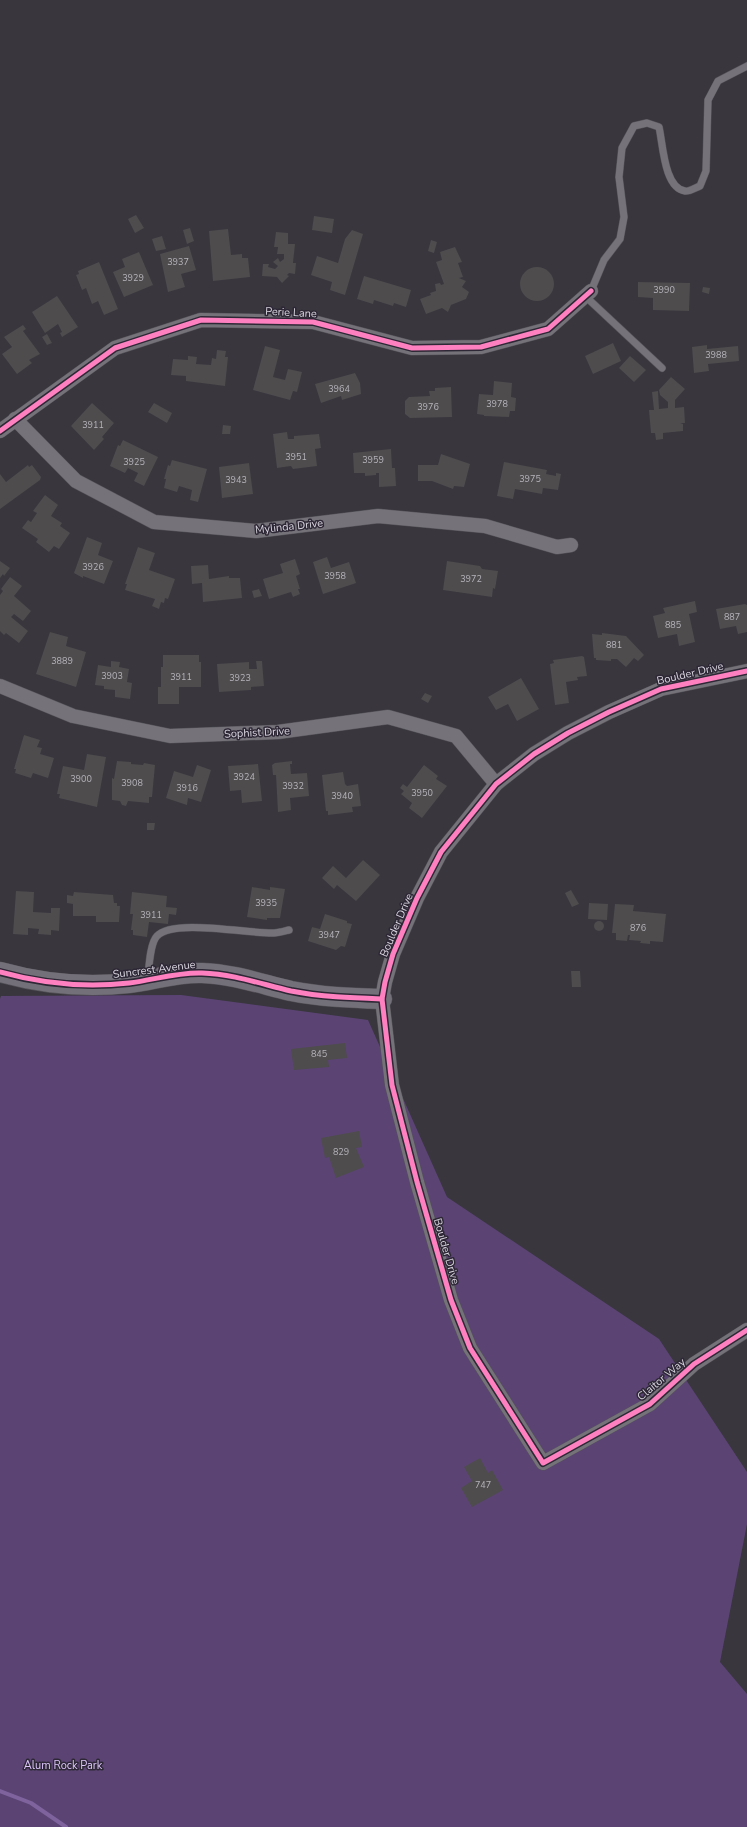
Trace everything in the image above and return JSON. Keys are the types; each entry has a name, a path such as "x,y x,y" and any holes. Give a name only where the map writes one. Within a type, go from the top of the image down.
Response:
{"street":[{"name":"Perie Lane","path":"0,431 115,348 201,320 312,322 412,348 481,346 548,330 588,293"},
{"name":"Mylinda Drive","path":"15,419 76,481 154,522 256,531 378,516 486,526 557,547 571,545"},
{"name":"Boulder Drive","path":"543,1463 470,1348 451,1300 417,1182 392,1085 382,999 393,954 417,898 441,852 496,784 534,754 568,732 609,712 661,689 747,671"},
{"name":"Sophist Drive","path":"0,686 73,716 170,736 278,732 388,717 456,736 496,784"},
{"name":"Suncrest Avenue","path":"0,972 24,979 57,984 97,986 148,980 165,976 202,973 243,978 292,991 333,997 382,999"},
{"name":"Claitor Way","path":"543,1463 650,1404 694,1364 747,1330"}],"lane":[{"path":"662,368 588,293 604,260 620,238 624,217 619,177 622,148 634,126 648,123 659,127 669,178 676,188 686,192 700,186 706,171 708,100 718,81 747,66"},
{"path":"148,980 153,941 162,931 173,928 227,929 274,933 290,930"}],"green space":[{"name":"Alum Rock Park","path":"181,995 368,1020 447,1197 659,1339 747,1472 747,1524 720,1662 747,1694 747,1827 0,1827 0,999 1,996"}],"building":[{"path":"136,215 144,228 135,233 128,219"},
{"path":"314,216 334,219 332,233 312,230"},
{"path":"190,228 194,241 187,244 183,230"},
{"path":"228,229 231,255 242,254 242,258 248,258 250,277 213,281 209,231"},
{"path":"352,230 363,234 345,295 330,290 332,282 311,275 317,256 338,263 345,239"},
{"path":"276,232 288,233 288,244 295,244 293,263 296,263 295,274 289,273 287,275 289,276 282,283 277,277 262,276 263,264 269,264 268,267 275,269 278,266 273,262 278,258 280,262 284,259 284,254 277,254 278,247 274,247"},
{"path":"162,236 166,249 156,251 152,239"},
{"path":"431,240 437,242 434,253 428,251"},
{"path":"189,246 196,270 181,274 185,287 168,292 160,254"},
{"path":"455,247 462,262 458,263 463,277 459,278 466,281 462,287 469,292 466,299 451,305 448,312 442,308 426,314 420,299 431,295 430,293 436,291 435,284 444,284 436,262 442,260 440,252"},
{"path":"139,252 153,285 124,297 113,272 125,267 122,259"},
{"path":"99,262 118,309 104,315 98,301 92,304 86,288 82,290 76,275 79,274 78,271"},
{"path":"537,267 543,268 549,272 553,278 553,290 549,296 543,300 537,301 531,300 525,296 521,290 520,284 521,278 525,272 531,268"},
{"path":"364,276 411,290 406,307 394,303 393,306 374,300 373,304 357,299"},
{"path":"638,282 690,283 689,311 653,310 653,298 638,297"},
{"path":"703,287 710,288 709,294 702,292"},
{"path":"57,296 78,327 62,337 60,333 62,332 58,324 45,333 32,312"},
{"path":"23,325 26,329 23,331 40,354 29,360 32,363 17,374 2,354 12,347 4,337"},
{"path":"47,334 52,343 47,345 42,337"},
{"path":"613,343 621,361 593,374 585,356"},
{"path":"707,345 707,349 738,346 739,361 708,364 709,371 694,373 692,347"},
{"path":"265,346 280,350 273,377 285,380 288,369 302,372 297,392 293,391 290,400 253,390"},
{"path":"217,350 226,351 225,357 228,357 225,386 186,381 186,376 171,375 173,359 188,360 188,356 197,357 196,364 211,365 212,358 216,359"},
{"path":"630,356 646,370 634,382 619,368"},
{"path":"355,373 360,383 361,394 342,400 341,396 321,403 315,384"},
{"path":"671,377 685,389 675,400 675,408 684,407 685,423 680,423 683,424 683,431 663,433 663,439 656,440 655,433 651,433 649,410 654,410 652,392 658,391 659,409 668,408 668,402 660,395 659,390"},
{"path":"494,381 512,383 511,397 516,398 515,411 510,411 509,417 484,416 477,414 479,394 493,395"},
{"path":"451,387 452,417 410,418 405,414 405,401 409,397 430,396 429,391 435,391 435,388"},
{"path":"92,403 114,423 102,437 104,439 94,450 71,426"},
{"path":"154,403 172,413 167,423 148,412"},
{"path":"223,425 231,426 230,434 222,434"},
{"path":"287,432 288,439 294,439 294,436 319,434 321,448 315,449 317,466 293,469 291,466 277,468 273,434"},
{"path":"123,440 158,457 144,486 134,481 138,473 128,468 125,473 110,466 118,445 120,446"},
{"path":"391,449 392,468 395,468 396,486 379,487 379,473 376,473 376,475 365,476 365,473 354,473 353,453"},
{"path":"441,454 470,464 464,487 454,486 453,489 432,481 418,481 418,465 438,465"},
{"path":"172,460 207,469 198,502 190,500 192,490 179,486 177,492 164,488 166,479 164,479 168,465 170,466"},
{"path":"504,462 547,470 546,474 556,476 556,473 561,474 558,490 543,488 542,494 515,489 513,499 497,496"},
{"path":"249,463 253,494 222,498 219,467"},
{"path":"28,465 29,467 32,465 41,477 40,480 0,509 0,474 6,482"},
{"path":"45,495 58,505 51,516 62,523 60,526 70,533 59,549 54,546 49,552 36,542 38,539 22,528 28,520 31,522 37,513 33,511"},
{"path":"87,537 102,543 98,555 113,561 104,584 83,576 83,578 74,573"},
{"path":"138,547 155,553 149,570 175,579 168,599 165,598 164,603 161,602 159,609 152,606 155,599 125,590 127,584 125,584"},
{"path":"327,557 331,568 349,562 356,583 323,594 313,562"},
{"path":"295,559 300,574 296,576 300,594 293,597 291,592 269,599 263,579 283,573 280,564"},
{"path":"0,561 10,568 4,576 3,574 0,578"},
{"path":"447,561 480,566 482,569 498,571 492,597 443,590"},
{"path":"208,565 209,579 229,576 229,578 240,578 242,598 203,602 202,583 192,584 191,566"},
{"path":"10,577 22,586 14,596 31,611 23,621 14,614 11,617 28,631 19,643 6,633 4,635 0,631 0,595 3,591 1,589"},
{"path":"259,589 262,596 254,598 252,591"},
{"path":"695,601 697,612 689,614 695,642 679,646 677,634 658,638 653,616 665,613 663,608"},
{"path":"745,604 747,605 747,632 738,634 736,626 720,629 716,609"},
{"path":"50,632 68,637 66,646 86,652 76,687 36,674"},
{"path":"602,633 626,636 644,655 638,661 634,658 626,667 617,659 611,659 611,661 596,660 596,658 594,658 592,634 602,635"},
{"path":"163,655 199,655 199,662 201,662 201,687 179,687 179,704 158,704 158,687 161,687 161,667 163,667"},
{"path":"584,657 587,676 577,677 578,680 566,682 569,703 555,705 550,664 554,663 553,660"},
{"path":"111,661 120,662 119,667 129,669 127,682 132,683 130,699 115,697 115,690 104,689 104,686 95,685 98,665 111,667"},
{"path":"256,661 262,661 264,686 251,687 251,690 219,692 217,664 249,662 249,669 257,669"},
{"path":"521,678 539,709 517,721 508,704 496,710 488,697"},
{"path":"425,693 432,696 428,703 421,699"},
{"path":"24,735 40,740 37,747 42,748 40,754 54,758 48,778 33,773 31,778 15,773 16,769 14,769"},
{"path":"87,754 106,757 97,807 59,798 60,794 57,794 63,766 84,770"},
{"path":"117,761 131,762 131,764 143,765 144,763 155,765 152,797 149,797 149,803 128,801 126,806 122,805 120,801 112,800 112,778 114,779"},
{"path":"292,761 292,764 290,764 291,774 307,773 309,796 290,798 291,810 278,812 276,775 273,775 272,765 275,763"},
{"path":"258,764 262,801 242,803 241,790 230,791 228,766"},
{"path":"197,765 211,770 201,802 188,798 187,805 166,798 174,771 193,777"},
{"path":"424,765 438,776 436,779 447,786 422,818 409,808 412,803 401,794 404,791 400,788 403,784 407,787"},
{"path":"343,772 345,784 347,786 358,784 361,806 352,807 353,812 328,815 328,811 326,811 322,775"},
{"path":"147,823 155,823 154,830 147,830"},
{"path":"363,860 380,875 356,901 337,885 334,889 322,878 333,866 346,878"},
{"path":"252,887 270,890 270,887 285,889 280,918 267,918 267,920 247,917"},
{"path":"571,890 579,904 572,907 565,893"},
{"path":"16,891 34,892 33,912 51,913 51,908 60,908 59,931 51,930 51,935 38,934 39,929 28,928 28,935 13,934"},
{"path":"74,892 113,895 114,903 117,903 117,906 120,906 119,922 96,922 96,916 73,916 73,904 67,903 67,895 73,896"},
{"path":"132,892 167,896 166,907 177,908 176,915 169,914 168,924 149,922 147,937 133,935 133,930 131,930 133,914 130,914"},
{"path":"589,903 608,904 607,920 588,919"},
{"path":"615,904 634,905 633,911 666,914 663,942 650,941 650,944 640,943 641,941 629,940 630,935 628,935 627,941 616,940 616,933 612,933"},
{"path":"325,914 352,924 345,947 341,946 336,950 308,941 312,927 320,929"},
{"path":"597,921 601,921 604,926 601,931 597,931 594,928 594,924"},
{"path":"571,971 580,971 581,987 572,987"},
{"path":"345,1043 347,1058 328,1060 329,1067 294,1070 291,1049"},
{"path":"359,1131 362,1147 356,1148 364,1167 336,1178 329,1157 325,1158 321,1138"},
{"path":"480,1458 488,1473 492,1470 503,1490 472,1507 461,1488 472,1481 464,1467"}],"waterway":[{"path":"0,1791 31,1803 66,1827"}],"cycle path":[{"path":"0,431 115,348 201,320 313,322 412,348 481,347 548,329 591,291"},
{"path":"747,671 661,689 609,712 568,733 534,754 496,784 441,852 417,898 393,954 382,999 392,1085 417,1182 451,1300 470,1348 543,1463 650,1404 694,1364 747,1330"},
{"path":"0,972 48,982 80,985 129,983 175,975 202,973 236,977 291,991 314,995 382,999"}]}
